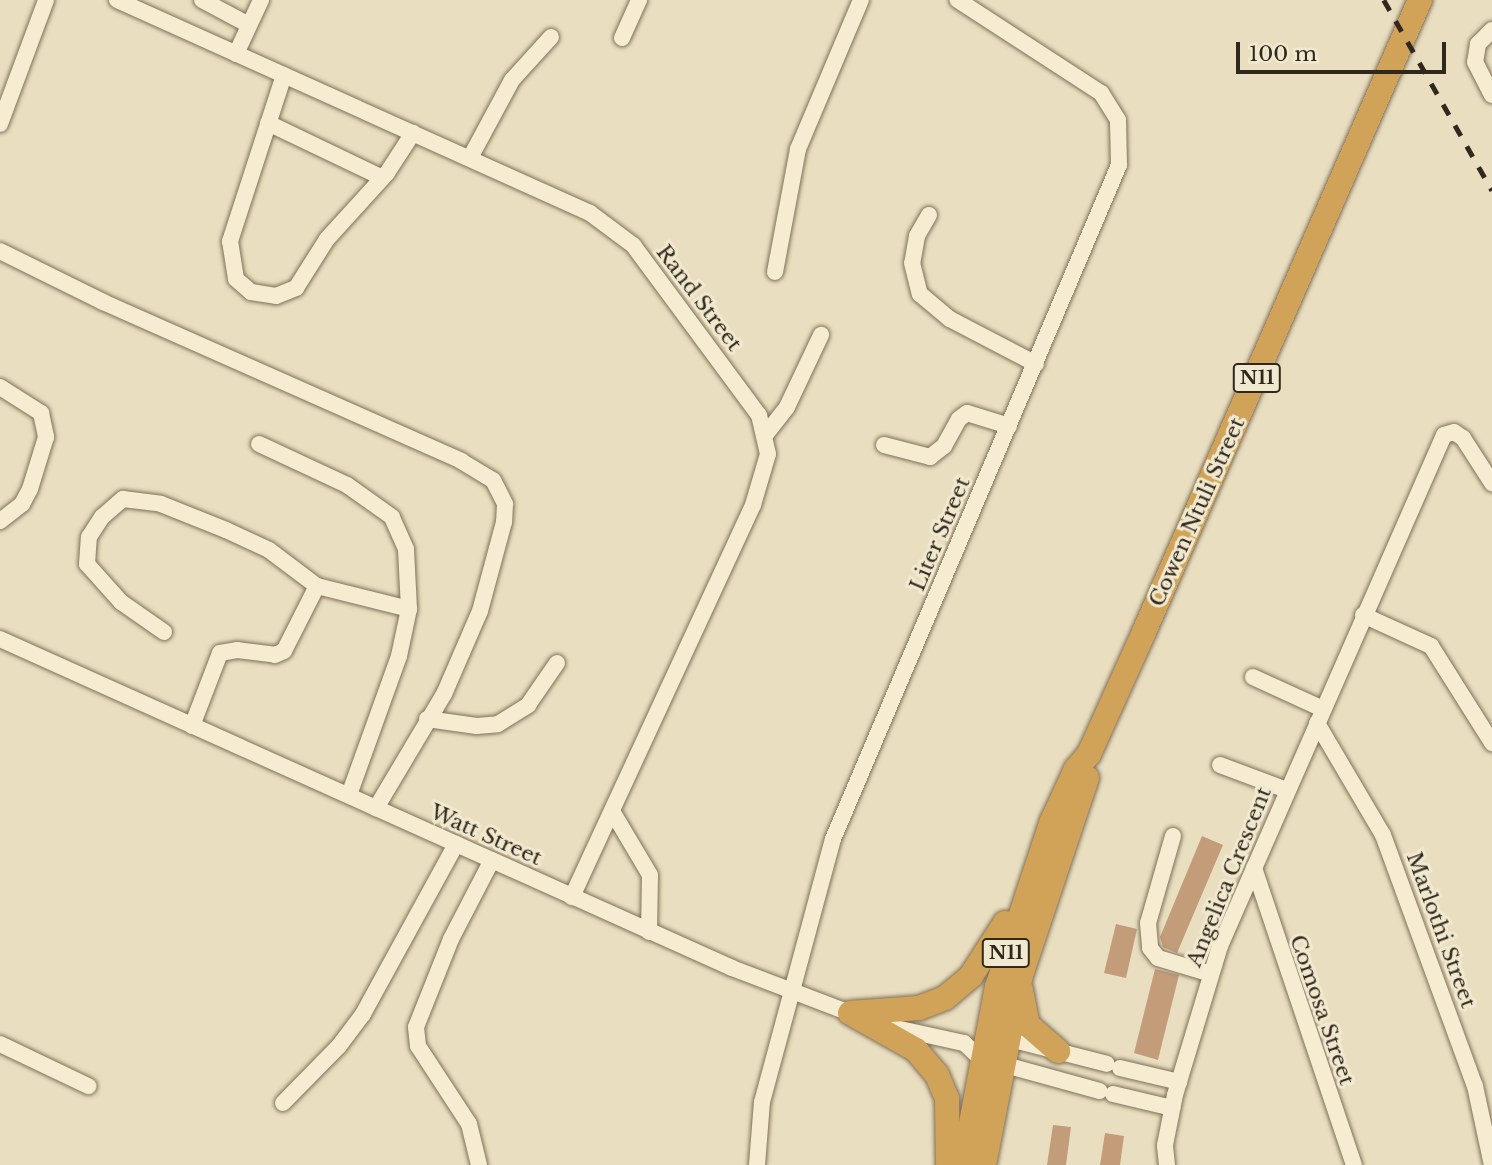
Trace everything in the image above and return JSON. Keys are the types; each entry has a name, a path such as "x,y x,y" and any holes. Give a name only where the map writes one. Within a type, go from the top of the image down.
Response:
{"highway":[{"name":"Cowen Ntuli Street","path":"963,1165 987,1047 1029,882 1065,793 1089,754 1420,0"},
{"name":"Cowen Ntuli Street","path":"984,1165 987,1047 1021,975 1082,793 1089,754"},
{"path":"852,1014 919,1008 946,998 982,962 1029,882"},
{"path":"1021,975 1028,1026 1058,1051"},
{"path":"852,1014 916,1050 937,1075 947,1098 948,1165"}],"street":[{"path":"0,124 46,0"},
{"name":"Rand Street","path":"117,0 590,213 633,245 745,394 766,434"},
{"path":"202,0 249,25"},
{"path":"236,54 261,0"},
{"path":"622,38 639,0"},
{"path":"775,272 798,149 861,0"},
{"name":"Liter Street","path":"757,1165 762,1102 817,886 838,826 1115,180 1121,132 1111,105 1088,81 958,0"},
{"path":"1492,30 1478,44 1475,62 1492,95"},
{"path":"470,158 512,80 551,37"},
{"path":"284,75 230,241 236,279 251,292 276,296 296,288 327,239 383,178 413,133"},
{"path":"268,123 383,178"},
{"path":"929,215 917,236 912,263 920,294 950,319 1036,364"},
{"path":"0,251 103,302 461,461 493,480 505,504 492,573 458,661 376,808"},
{"path":"572,897 753,505 768,454 766,434 786,407 821,335"},
{"path":"0,387 41,413 46,437 30,489 22,504 0,521"},
{"path":"884,445 930,457 944,446 959,419 967,413 1009,426"},
{"name":"Angelica Crescent","path":"1167,1165 1165,1145 1172,1108 1211,974 1287,790 1444,435 1454,432 1463,438 1492,483"},
{"path":"259,444 347,485 392,517 406,549 409,609 399,656 349,795"},
{"path":"164,632 121,602 87,565 89,537 102,517 123,499 161,504 226,530 269,550 317,586 409,609"},
{"path":"192,726 220,653 237,650 275,655 284,651 317,586"},
{"path":"1363,615 1431,646 1492,743"},
{"name":"Watt Street","path":"0,639 649,932 791,993 852,1014 987,1047 1107,1093 1172,1108"},
{"path":"428,719 477,726 498,724 528,705 557,663"},
{"path":"1253,677 1320,716"},
{"name":"Marlothi Street","path":"1320,716 1383,835 1475,1086 1492,1165"},
{"path":"1220,765 1287,790"},
{"path":"612,811 650,875 649,932"},
{"path":"1173,836 1147,923 1150,948 1158,958 1211,974"},
{"path":"283,1103 339,1046 363,1014 456,844"},
{"path":"479,1165 469,1124 418,1046 416,1027 451,939 492,860"},
{"name":"Comosa Street","path":"1254,868 1354,1165"},
{"path":"0,1044 88,1086"},
{"name":"Watt Street","path":"987,1047 1058,1051 1179,1082"}],"building":[{"path":"1202,836 1223,845 1177,953 1163,947 1160,937"},
{"path":"1116,924 1137,929 1126,978 1104,973"},
{"path":"1155,969 1179,975 1158,1060 1134,1053"},
{"path":"1053,1125 1071,1127 1066,1165 1047,1165"},
{"path":"1105,1133 1124,1136 1120,1165 1100,1165"}],"railway":[{"path":"1384,0 1492,190"}]}
